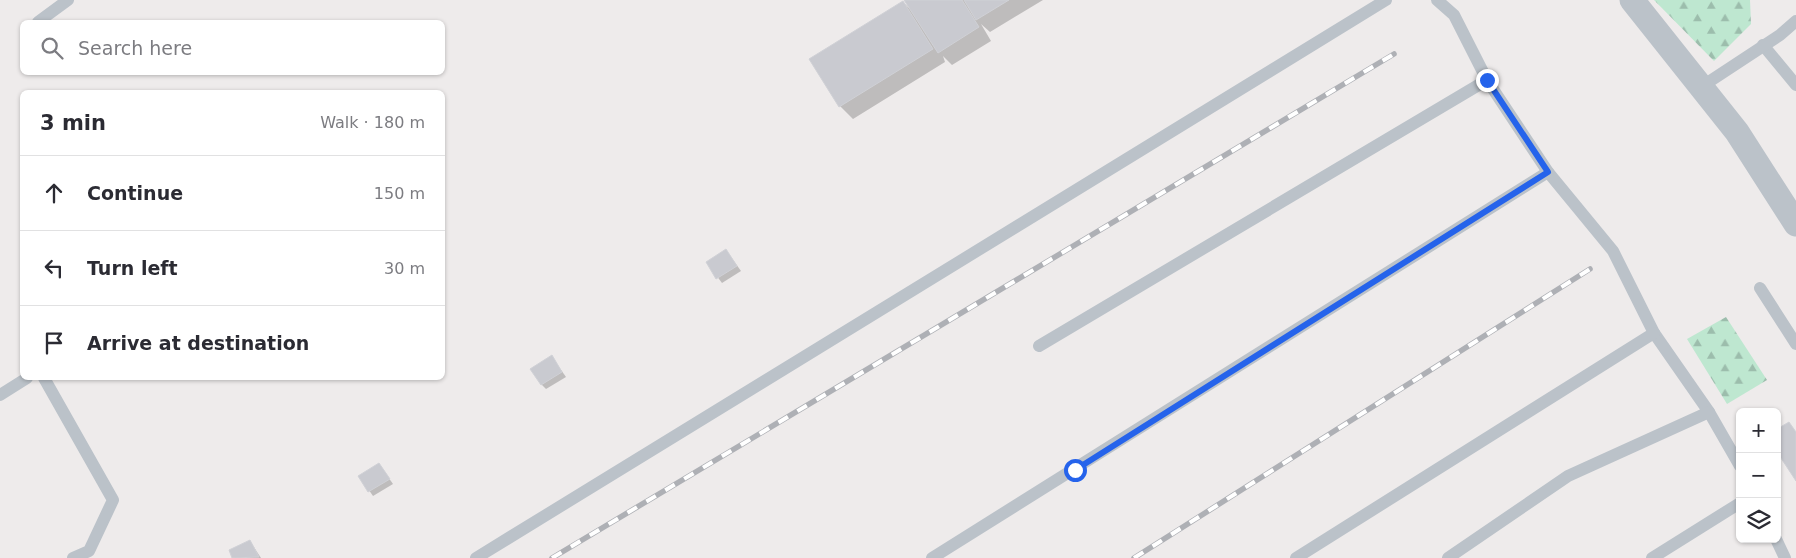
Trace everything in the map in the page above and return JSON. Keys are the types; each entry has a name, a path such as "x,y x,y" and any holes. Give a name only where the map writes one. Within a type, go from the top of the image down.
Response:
{"street":[{"path":"1632,0 1737,132 1796,224"}],"lane":[{"path":"41,20 68,0"},
{"path":"476,558 1386,0"},
{"path":"1437,0 1454,15 1487,80 1548,172 1613,251 1654,332 1709,412 1736,459"},
{"path":"1701,86 1780,35 1796,21"},
{"path":"1763,45 1796,85"},
{"path":"1039,346 1487,80"},
{"path":"932,558 1548,172"},
{"path":"1760,288 1796,344"},
{"path":"1296,558 1654,332"},
{"path":"0,395 24,380"},
{"path":"45,380 113,500 89,551 74,558"},
{"path":"1448,558 1568,476 1709,412"},
{"path":"1652,558 1736,506"},
{"path":"1778,543 1785,558"}],"green space":[{"path":"1654,0 1750,0 1751,24 1714,61"},
{"path":"1726,317 1767,380 1727,404 1687,339"}],"building":[{"path":"904,0 962,0 979,27 938,53"},
{"path":"964,0 1009,0 976,20"},
{"path":"903,1 933,49 839,107 809,59"},
{"path":"726,249 737,266 716,279 706,262"},
{"path":"552,355 562,372 541,385 530,369"},
{"path":"1789,422 1796,432 1796,481 1781,458 1781,427"},
{"path":"379,463 390,479 368,492 358,476"},
{"path":"250,540 259,557 232,558 229,550"}],"railway":[{"path":"552,558 1394,54"},
{"path":"1134,558 1590,269"}],"route":[{"path":"1075,470 1548,172 1487,80"}]}
